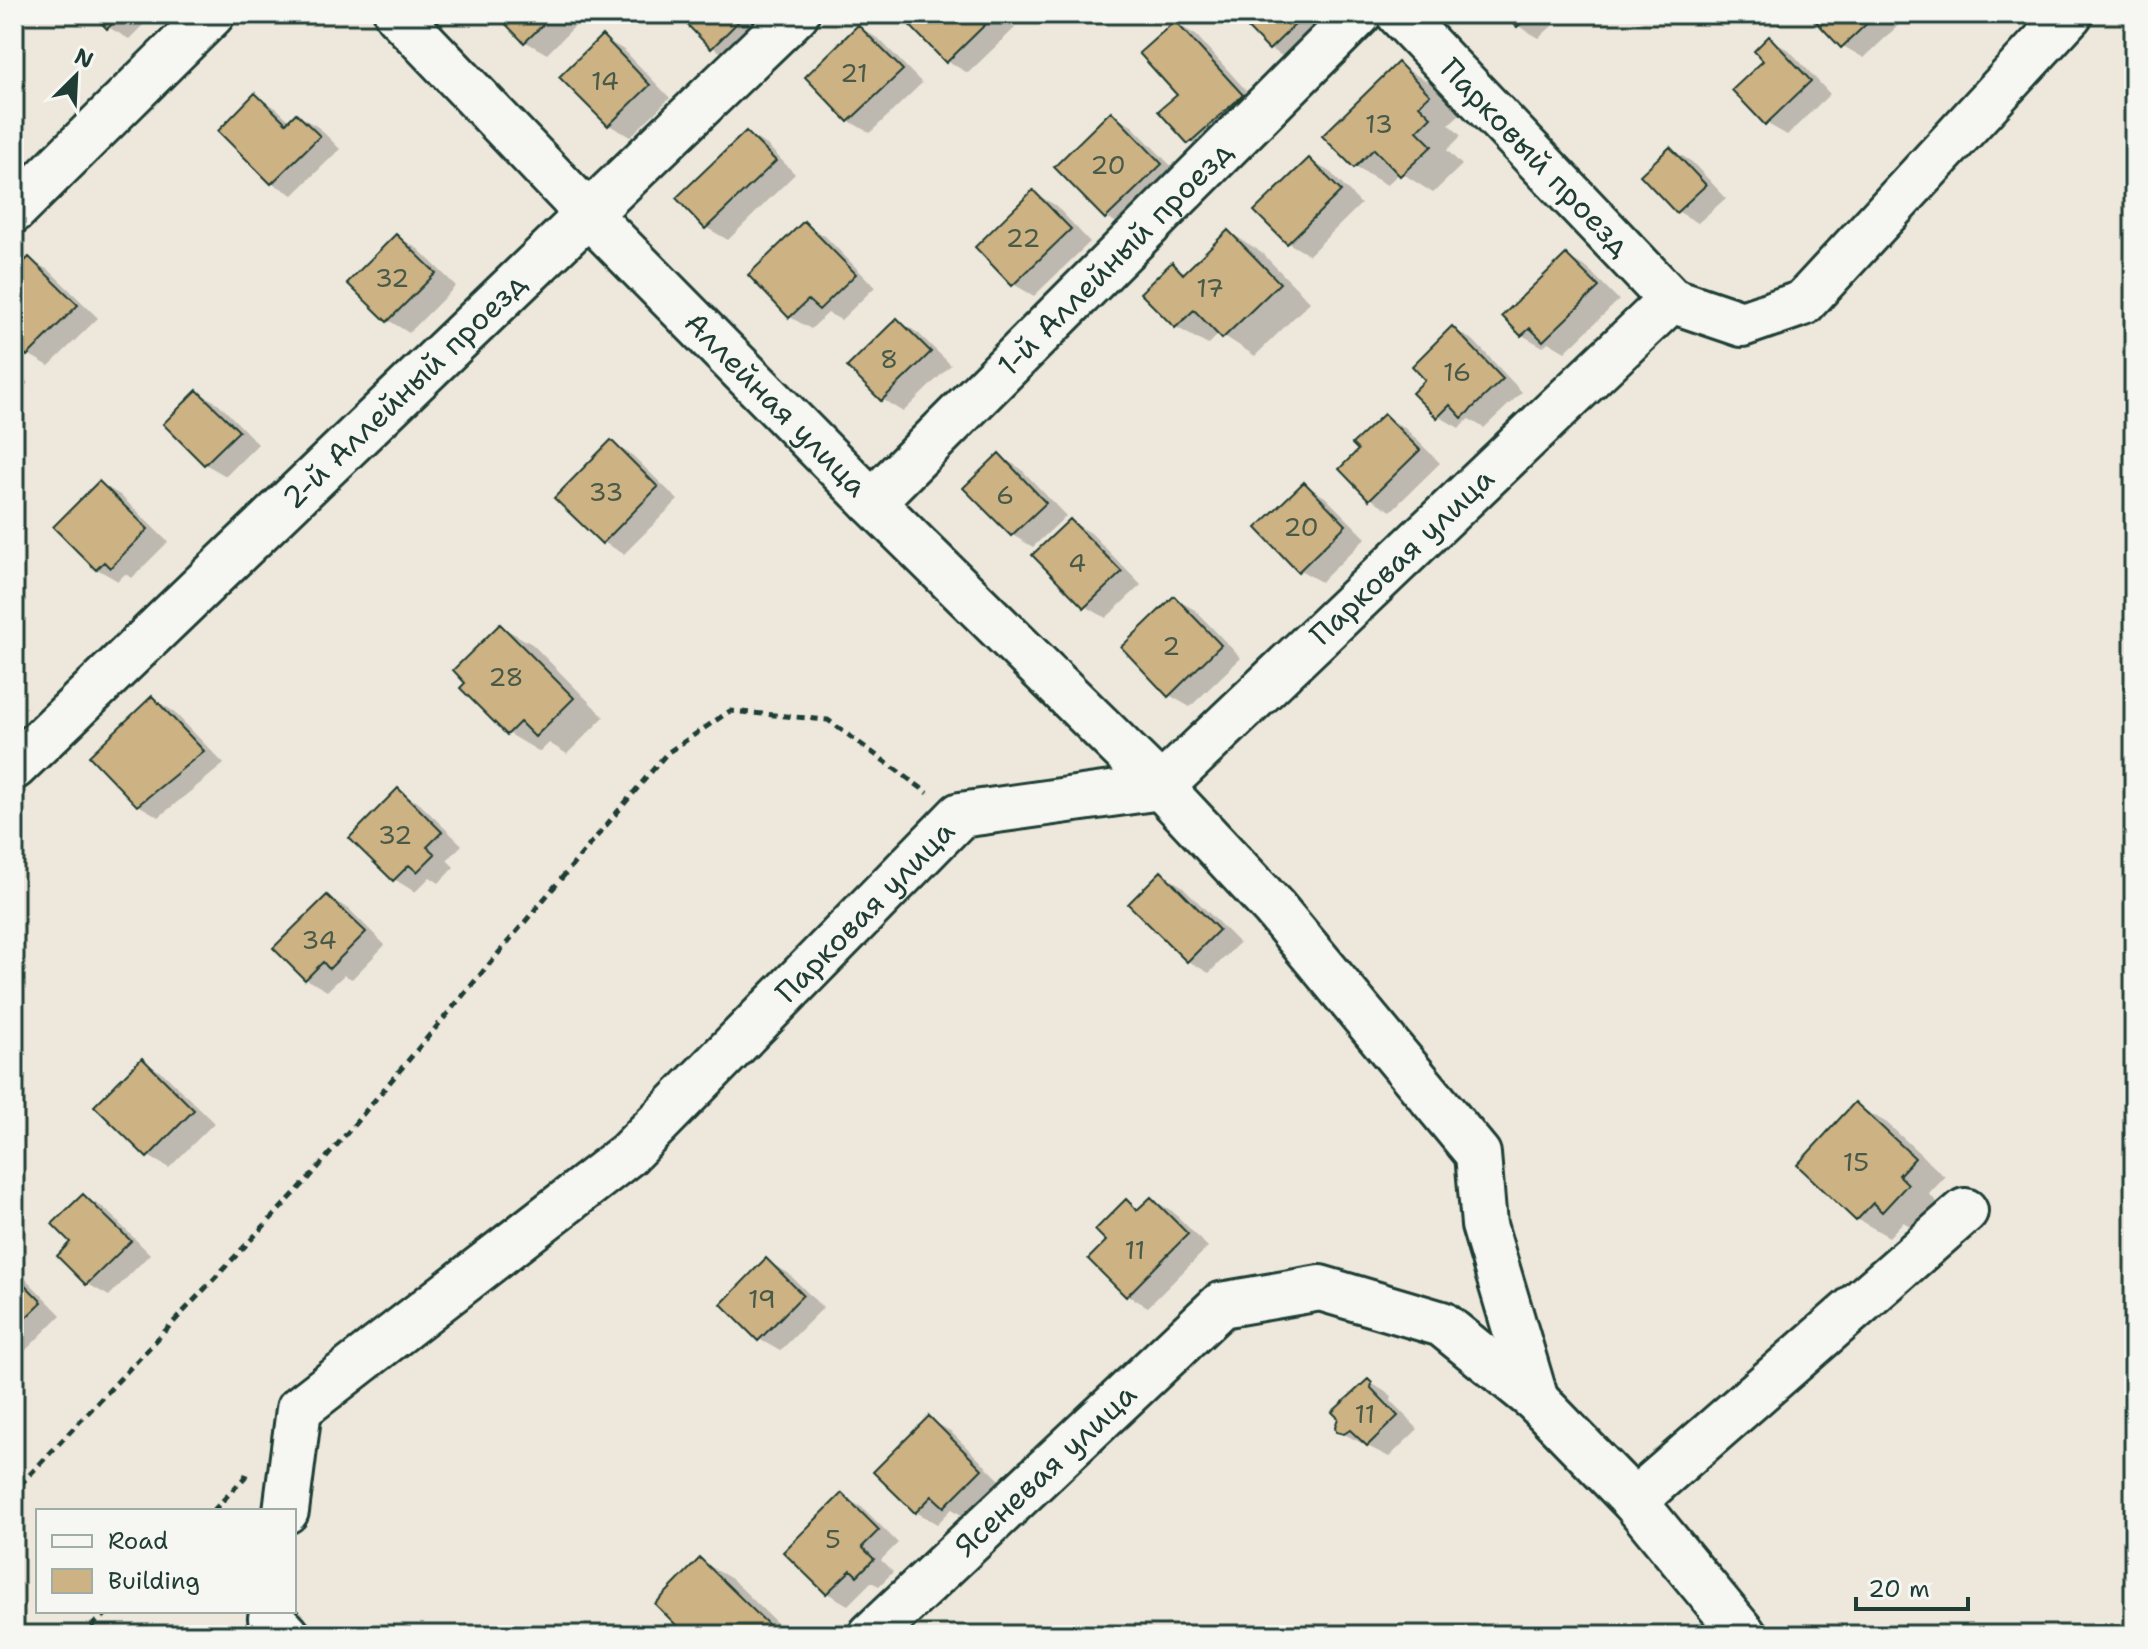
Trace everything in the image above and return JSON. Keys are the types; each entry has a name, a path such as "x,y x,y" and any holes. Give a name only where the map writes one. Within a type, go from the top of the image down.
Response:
{"street":[{"path":"14,210 212,14"},
{"name":"Аллейная улица","path":"397,14 587,213 872,502 1161,787 1274,908 1478,1154 1484,1225 1536,1400"},
{"name":"2-й Аллейный проезд","path":"14,767 796,14"},
{"name":"1-й Аллейный проезд","path":"872,502 1359,14"},
{"name":"Парковый проезд","path":"1399,14 1671,300"},
{"path":"1671,300 1742,324 1803,303 2070,14"},
{"name":"Парковая улица","path":"286,1509 299,1409 628,1154 960,815 1161,787 1671,300"},
{"path":"1634,1501 1965,1211"},
{"name":"Ясеневая улица","path":"871,1635 1221,1305 1320,1288 1442,1324 1536,1400"},
{"path":"1536,1400 1634,1501 1744,1635"}],"path":[{"path":"20,1485 310,1177 667,753 730,711 828,720 960,815"},
{"path":"80,1635 108,1613"}],"building":[{"path":"93,14 122,14 107,29"},
{"path":"496,14 554,14 524,43"},
{"path":"677,14 746,14 711,49"},
{"path":"899,14 995,14 995,15 946,63"},
{"path":"1234,14 1306,14 1269,50"},
{"path":"1504,14 1531,14 1517,27"},
{"path":"1809,14 1877,14 1841,48"},
{"path":"1175,21 1243,95 1188,144 1158,111 1177,95 1139,53"},
{"path":"858,25 903,70 848,122 805,77"},
{"path":"602,35 650,85 608,126 559,77"},
{"path":"1769,36 1811,81 1765,125 1732,90 1763,61 1754,51"},
{"path":"1398,62 1430,95 1419,105 1431,117 1417,131 1432,146 1400,176 1374,149 1354,168 1322,136"},
{"path":"255,93 286,123 296,113 320,136 271,184 218,131"},
{"path":"1111,111 1162,164 1105,219 1054,167"},
{"path":"746,131 776,161 705,229 676,198"},
{"path":"1670,147 1706,185 1676,213 1640,175"},
{"path":"1309,158 1341,191 1287,244 1254,211"},
{"path":"1033,190 1071,229 1012,286 975,247"},
{"path":"804,221 856,274 819,310 808,300 789,318 748,275"},
{"path":"1228,230 1280,283 1222,339 1194,310 1175,328 1140,293 1172,262 1183,274"},
{"path":"396,234 436,273 387,322 347,283"},
{"path":"1566,254 1599,287 1543,341 1530,328 1521,336 1502,316"},
{"path":"29,257 78,305 27,356 14,343 14,272"},
{"path":"897,318 931,352 881,401 847,367"},
{"path":"1452,326 1503,379 1462,418 1450,405 1437,418 1412,393 1425,380 1412,366"},
{"path":"197,390 239,431 204,465 163,424"},
{"path":"1384,414 1420,450 1369,500 1339,469 1358,450 1352,444"},
{"path":"611,440 658,487 602,544 554,498"},
{"path":"999,453 1046,503 1011,536 963,488"},
{"path":"99,481 148,529 110,568 104,562 96,570 53,527"},
{"path":"1304,482 1346,525 1298,572 1256,528"},
{"path":"1070,519 1122,572 1084,608 1032,555"},
{"path":"1174,596 1221,645 1168,697 1121,647"},
{"path":"500,624 574,698 535,737 520,722 507,735 460,688 465,683 453,670"},
{"path":"152,696 204,751 137,806 89,756"},
{"path":"398,788 442,832 427,847 435,854 417,872 409,865 393,881 349,838"},
{"path":"1161,871 1219,930 1187,962 1128,904"},
{"path":"327,895 366,932 329,969 323,962 305,980 273,948"},
{"path":"142,1058 194,1110 147,1158 94,1106"},
{"path":"1855,1102 1915,1158 1899,1175 1908,1184 1882,1212 1873,1203 1856,1221 1797,1165"},
{"path":"83,1194 131,1241 86,1285 57,1256 70,1242 52,1224"},
{"path":"1151,1197 1188,1234 1126,1297 1088,1259 1106,1241 1095,1230 1126,1199 1137,1210"},
{"path":"766,1258 803,1295 758,1341 721,1304"},
{"path":"14,1274 42,1302 14,1329"},
{"path":"1368,1379 1372,1383 1371,1388 1398,1416 1367,1446 1350,1430 1344,1434 1336,1432 1338,1418 1332,1412"},
{"path":"929,1416 982,1469 944,1507 932,1496 915,1513 873,1472"},
{"path":"842,1493 879,1530 862,1547 874,1559 857,1576 851,1570 826,1594 783,1552"},
{"path":"700,1558 776,1632 773,1635 686,1635 655,1604"}]}
